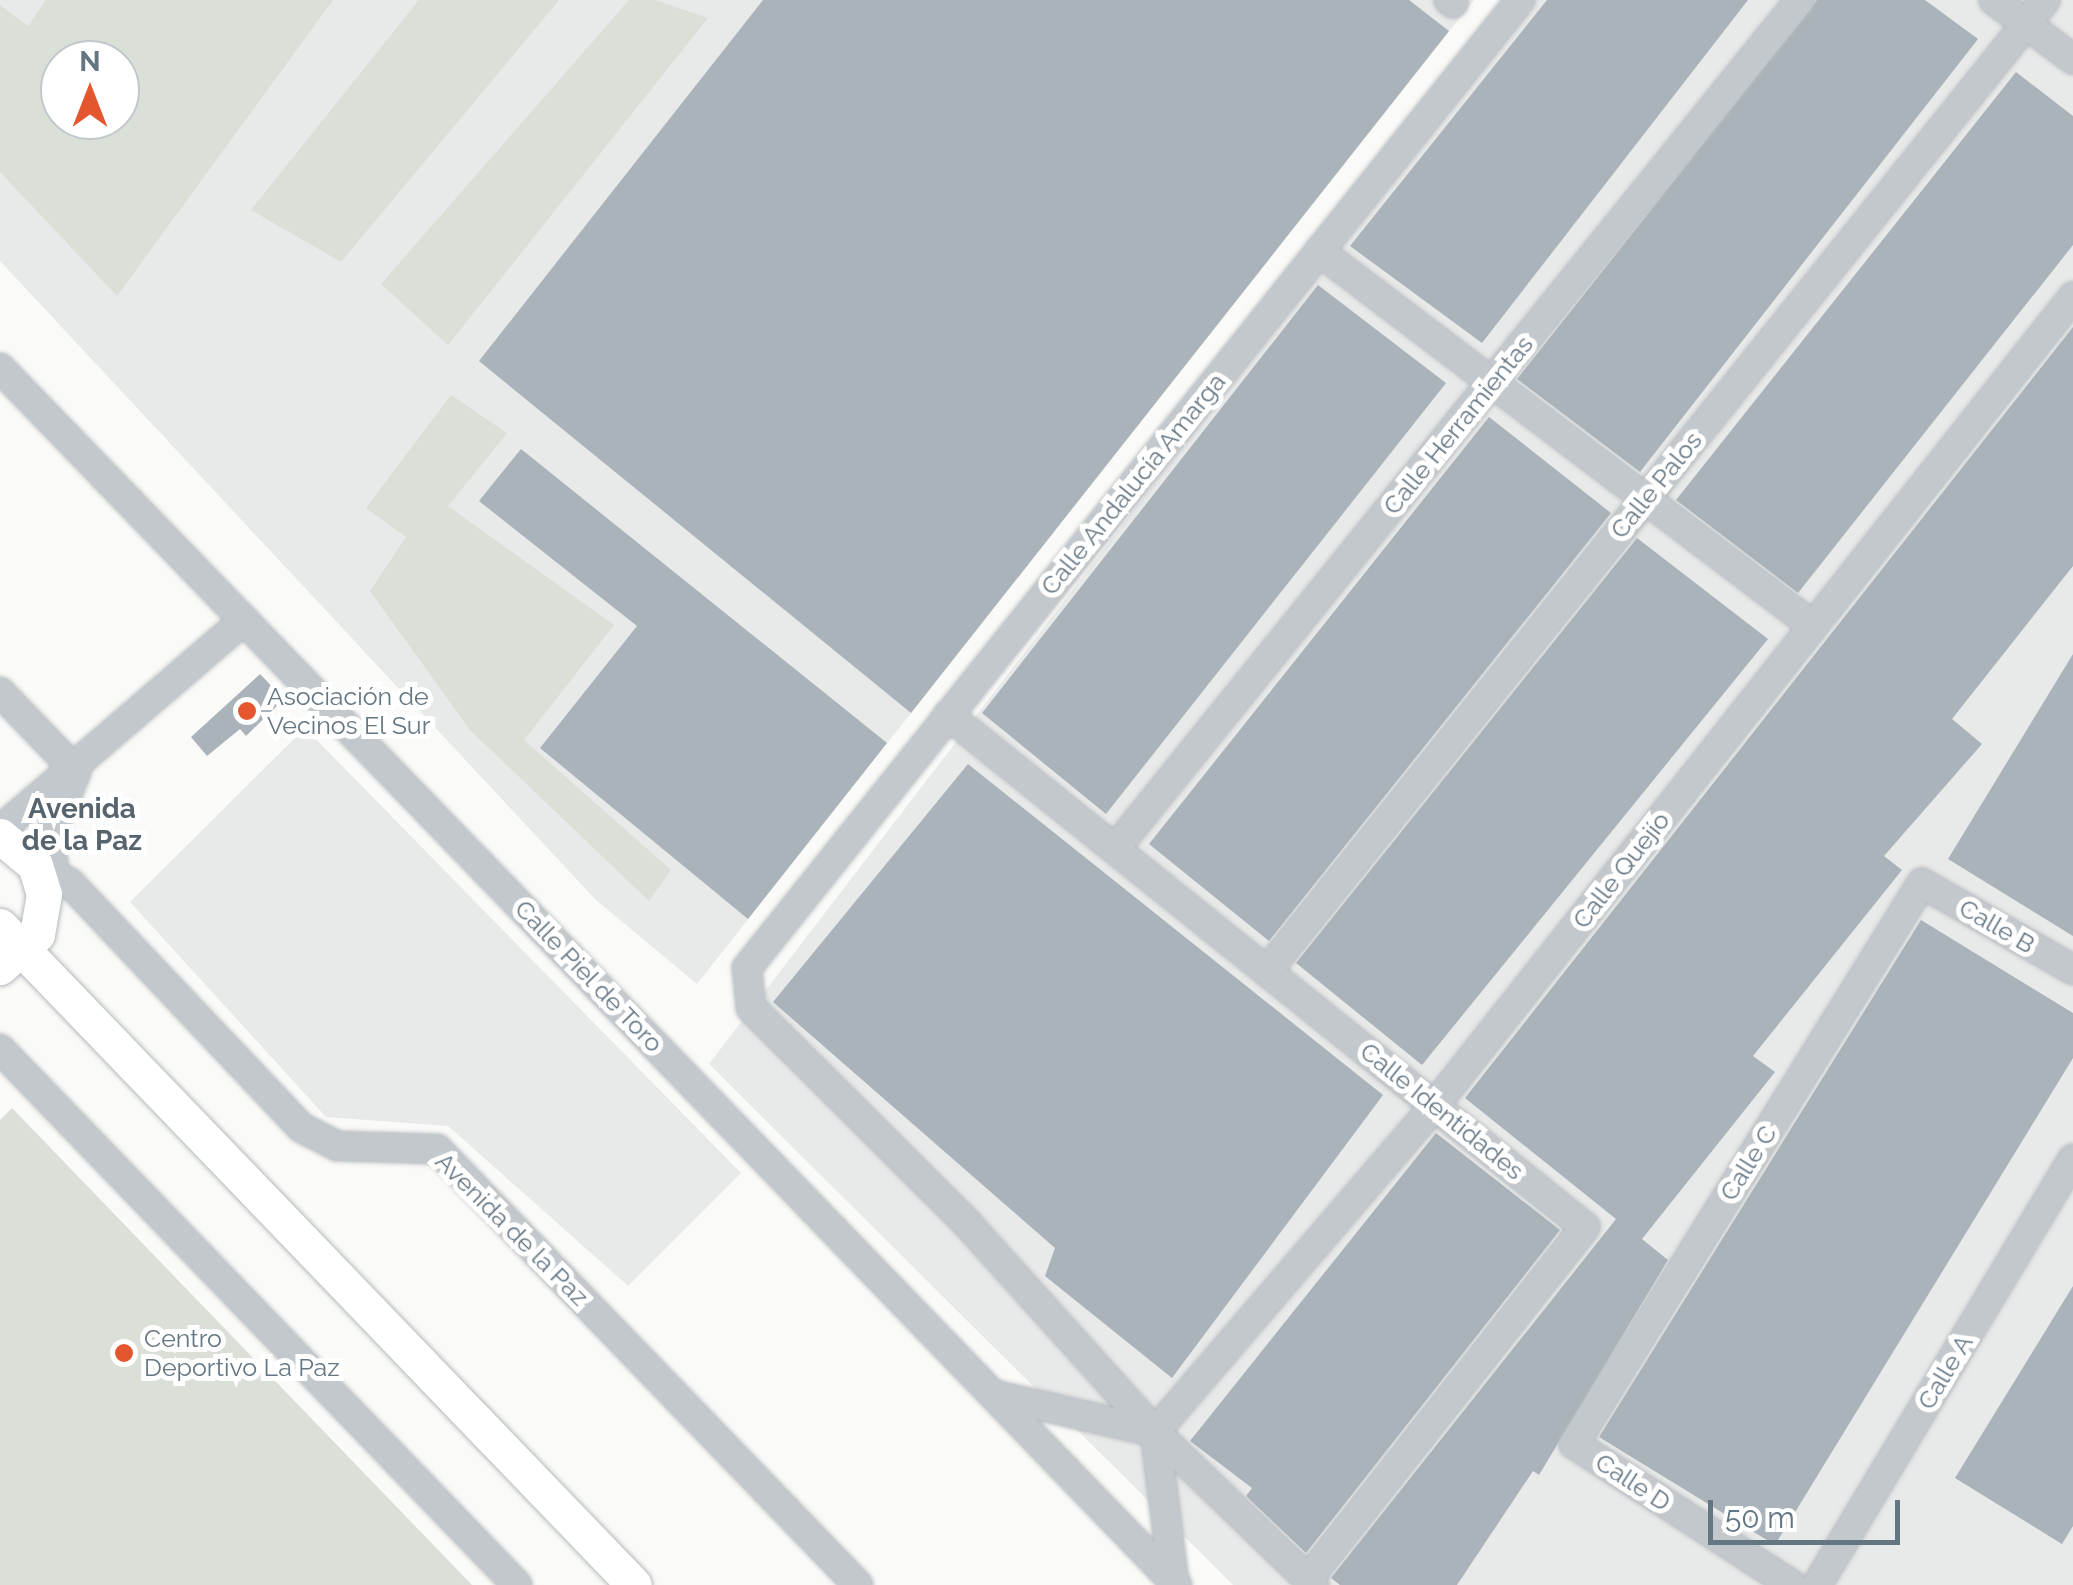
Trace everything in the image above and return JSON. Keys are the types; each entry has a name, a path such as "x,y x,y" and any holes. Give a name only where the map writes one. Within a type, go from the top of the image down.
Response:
{"main road":[{"path":"0,833 48,877 44,914 8,948 634,1585"}],"street":[{"name":"Calle Andalucía Amarga","path":"1156,1432 968,1224 751,1008 747,968 1520,0"},
{"name":"Calle Herramientas","path":"1116,849 1800,0"},
{"path":"1994,0 2073,59"},
{"name":"Calle Palos","path":"1268,970 2045,0"},
{"path":"1319,251 1813,626"},
{"name":"Calle Quejío","path":"1156,1432 1435,1105 2073,297"},
{"name":"Calle Piel de Toro","path":"0,368 1176,1584"},
{"path":"0,833 76,771 244,620"},
{"path":"0,692 76,771"},
{"name":"Calle Identidades","path":"948,716 1585,1227 1311,1582"},
{"path":"48,877 49,839 76,771"},
{"name":"Avenida de la Paz","path":"48,877 302,1128 337,1146 438,1150 858,1585"},
{"name":"Calle B","path":"1922,882 2073,970"},
{"name":"Calle C","path":"1574,1444 1922,882"},
{"path":"0,1048 518,1585"},
{"name":"Calle A","path":"1816,1585 2073,1160"},
{"path":"993,1394 1156,1432 1311,1582"},
{"path":"1156,1432 1176,1584"},
{"name":"Calle D","path":"1574,1444 1792,1585"}],"shaded area":[{"path":"0,0 1474,0 697,984 596,900 0,261"},
{"path":"46,0 333,0 117,296 0,172 0,5 28,26"},
{"path":"419,0 559,0 341,262 251,210"},
{"path":"629,0 655,0 708,18 448,345 381,284"},
{"path":"1525,0 2073,0 2073,1585 1233,1585 709,1064"},
{"path":"451,395 507,433 448,506 614,625 524,740 671,870 649,901 470,730 370,591 406,537 366,508"},
{"path":"305,728 741,1173 628,1286 448,1126 326,1117 130,902"},
{"name":"Centro Deportivo La Paz","path":"12,1108 472,1585 0,1585 0,1120"}],"building":[{"path":"763,0 1409,0 1449,31 911,713 479,361"},
{"path":"1547,0 1748,0 1482,343 1350,246"},
{"path":"1817,0 1925,0 1978,39 1640,472 1517,379"},
{"path":"2016,72 2073,116 2073,245 1798,593 1676,500"},
{"path":"1318,285 1446,383 1106,814 982,713"},
{"path":"2073,327 2073,566 1952,719 1982,744 1884,856 1902,870 1753,1056 1775,1072 1642,1239 1668,1260 1539,1475 1533,1471 1457,1585 1340,1585 1331,1578 1616,1219 1465,1098"},
{"path":"1489,417 1611,513 1269,941 1149,844"},
{"path":"521,449 887,743 748,919 540,748 637,626 479,501"},
{"path":"1637,538 1768,639 1422,1065 1296,963"},
{"path":"2073,654 2073,936 1948,859"},
{"name":"Asociación de Vecinos El Sur","path":"260,674 284,699 246,736 240,729 207,756 191,737"},
{"path":"968,764 1383,1095 1172,1378 1045,1276 1055,1248 773,1002"},
{"path":"1921,920 2073,1013 2073,1058 1775,1545 1599,1437"},
{"path":"1436,1133 1560,1230 1306,1553 1246,1496 1252,1488 1190,1441"},
{"path":"2073,1286 2073,1526 2062,1544 1955,1478"}],"place":[{"name":"Asociación de Vecinos El Sur","path":"247,711"},
{"name":"Centro Deportivo La Paz","path":"124,1353"}],"district":[{"name":"Avenida de la Paz","path":"82,825"}]}
